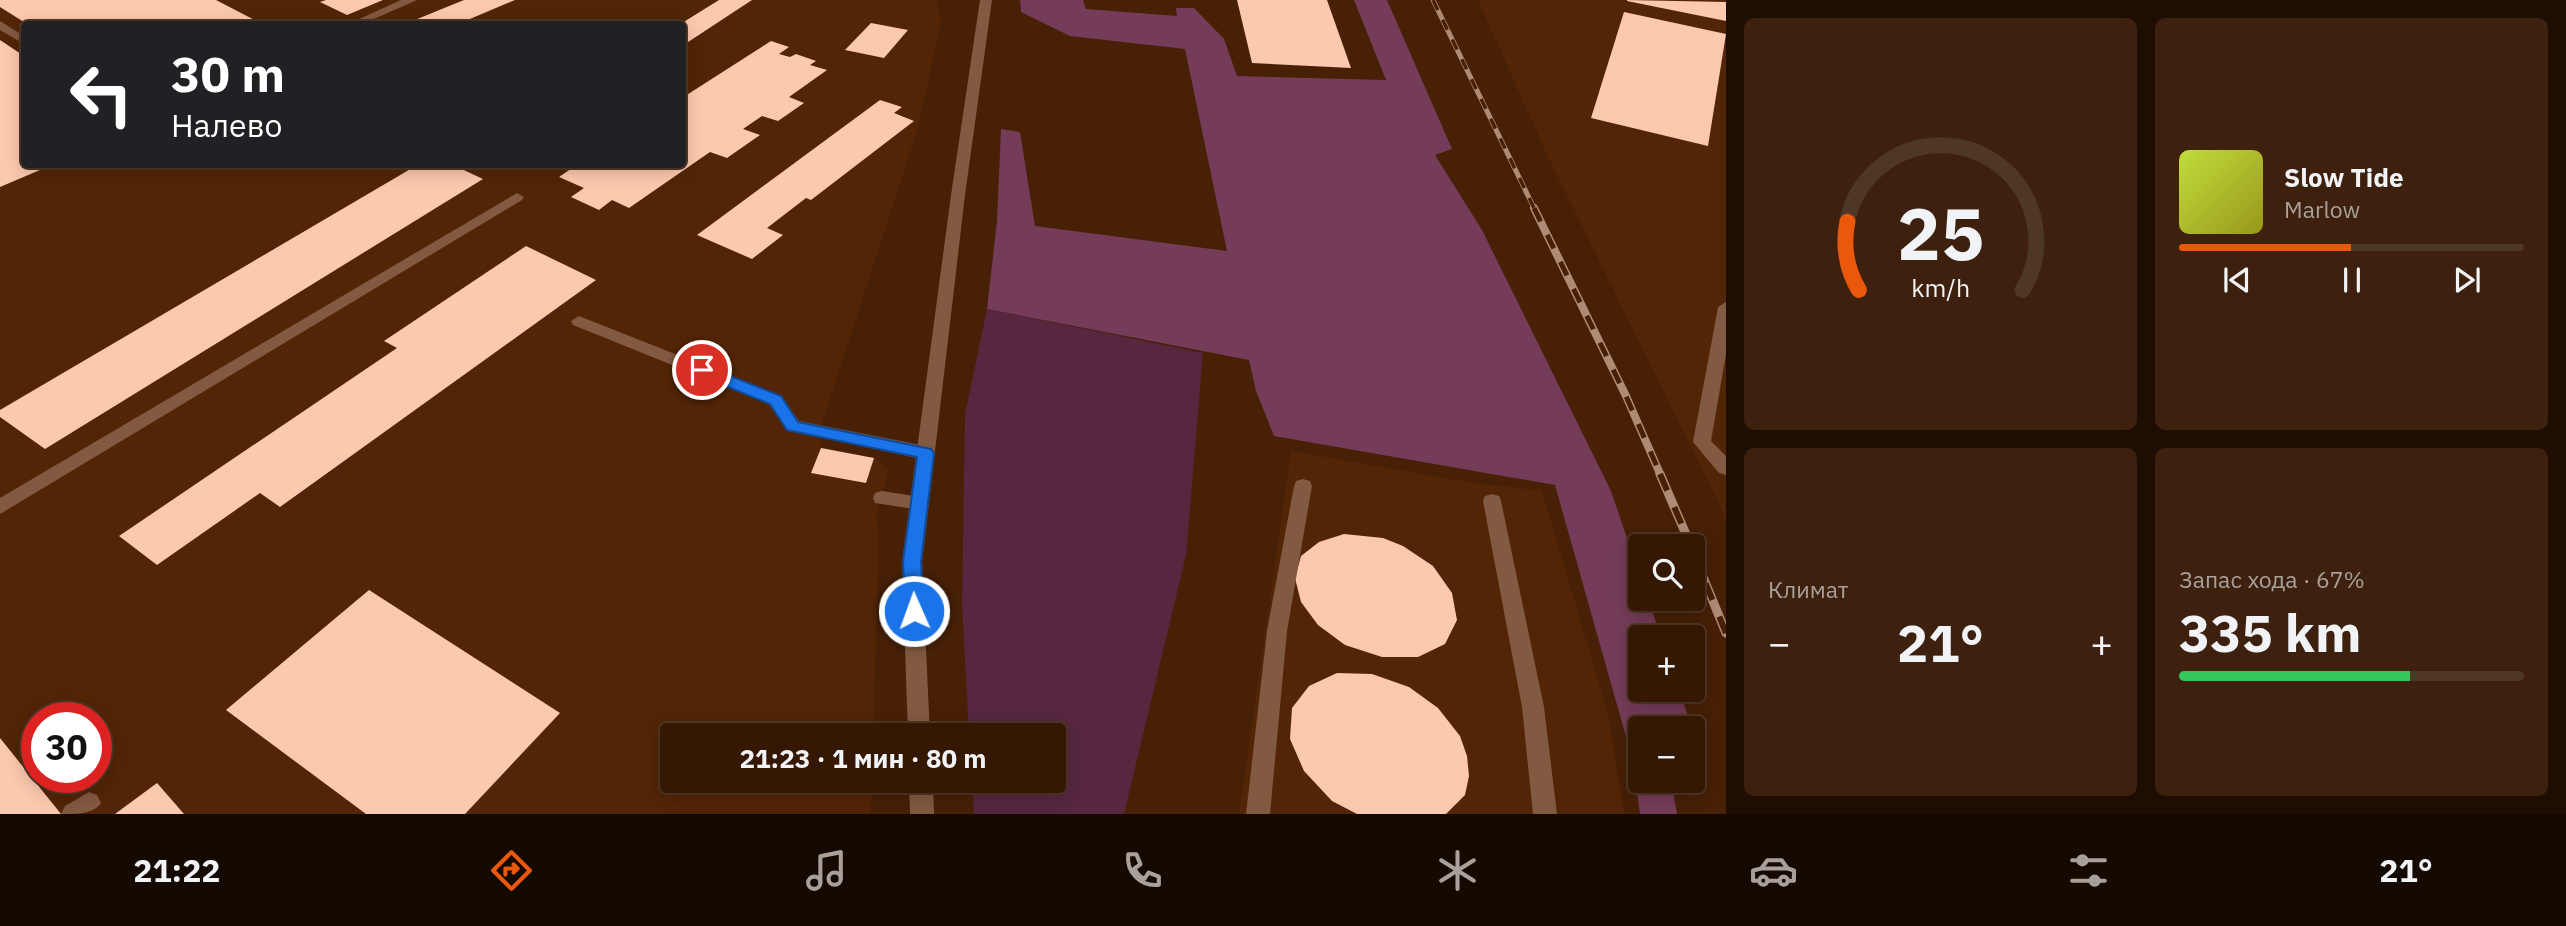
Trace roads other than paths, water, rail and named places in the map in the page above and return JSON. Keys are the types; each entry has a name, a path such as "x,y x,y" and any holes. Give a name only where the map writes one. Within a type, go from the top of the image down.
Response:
{"street":[{"path":"363,20 411,0"},
{"path":"919,723 912,562 958,195 986,0"},
{"path":"0,25 21,39"},
{"path":"0,507 517,197"},
{"path":"1726,307 1702,442 1726,468"},
{"path":"579,321 775,400 793,426 926,453"},
{"path":"1258,814 1278,631 1303,486"},
{"path":"881,498 920,503"},
{"path":"1492,501 1533,707 1545,814"},
{"path":"921,793 922,814"}],"railway":[{"path":"1433,0 1535,210"},
{"path":"1534,208 1626,396 1661,476"},
{"path":"1660,474 1686,534"},
{"path":"1705,582 1726,633"}]}
